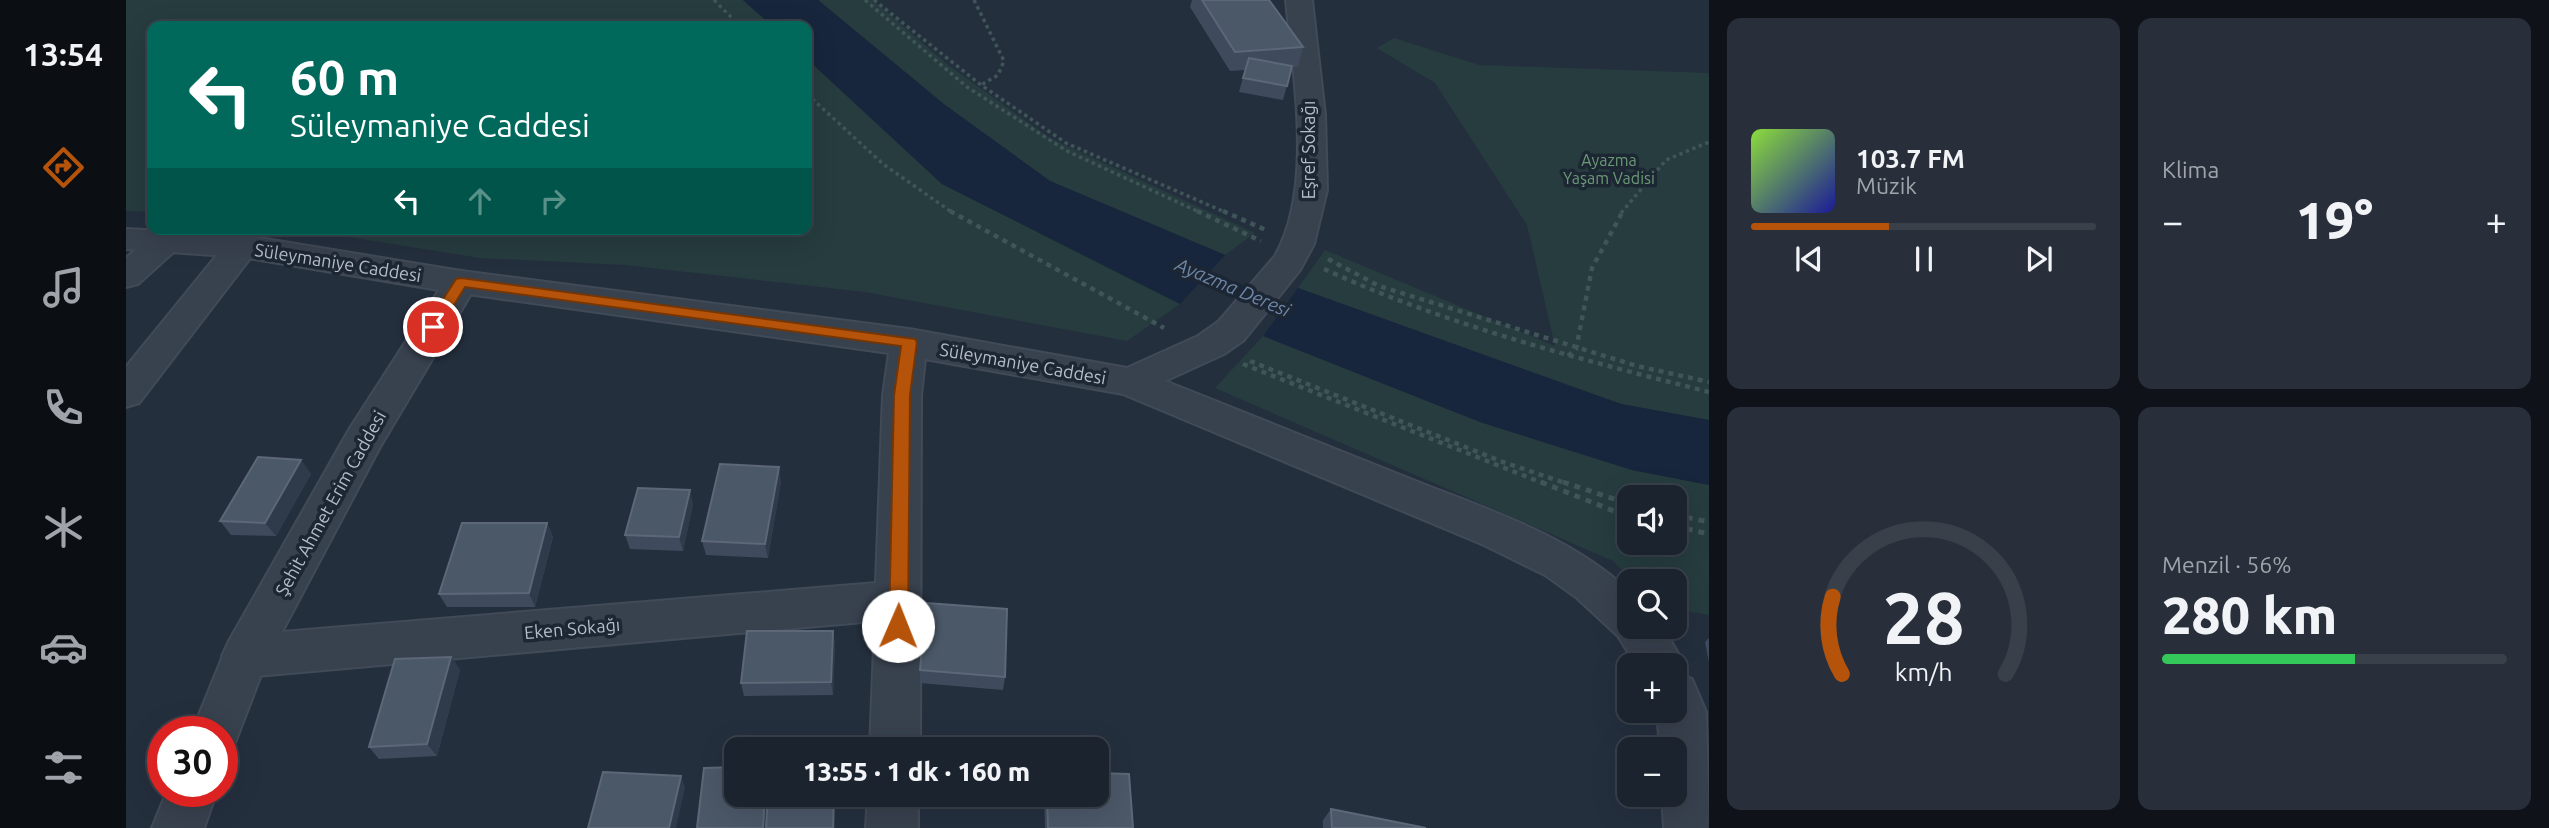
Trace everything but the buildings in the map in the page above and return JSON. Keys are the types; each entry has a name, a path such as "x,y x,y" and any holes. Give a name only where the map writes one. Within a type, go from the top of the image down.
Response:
{"street":[{"name":"Eşref Sokağı","path":"1130,382 1216,341 1290,259 1307,216 1311,190 1311,116 1299,0"},
{"name":"Süleymaniye Caddesi","path":"126,239 242,246 461,282 909,342 1130,382 1535,550 1559,562 1593,585 1617,608"},
{"path":"126,276 166,242"},
{"path":"126,393 242,246"},
{"name":"Şehit Ahmet Erim Caddesi","path":"222,716 245,656 364,439 461,282"},
{"path":"895,737 902,395 909,342"},
{"name":"Eken Sokağı","path":"245,656 899,600"},
{"path":"1689,709 1690,828"},
{"path":"178,828 186,807"},
{"path":"892,828 893,807"}],"path":[{"path":"714,0 735,21"},
{"path":"865,0 967,87 1040,135 1067,151 1290,259 1376,293 1568,356 1709,392"},
{"path":"974,0 1004,61 998,75 981,85"},
{"path":"812,99 883,164 942,207 1167,330 1216,341 1503,463 1617,500"},
{"path":"1568,356 1576,349 1592,268 1618,217 1666,160 1709,142"},
{"path":"1216,341 1617,512"},
{"path":"1687,517 1709,522"},
{"path":"1687,529 1709,534"}],"green space":[{"path":"126,0 743,0 766,21 147,21 147,212 126,211"},
{"path":"818,0 873,0 947,64 1048,137 1255,233 1225,255 1050,181 945,105"},
{"name":"Ayazma Yaşam Vadisi","path":"1394,38 1479,65 1709,73 1709,420 1621,404 1298,288 1325,250 1555,346 1527,225 1435,83 1377,48"},
{"path":"812,64 942,184 1180,304 1127,341 865,292 625,265 480,258 336,235 812,235"},
{"path":"1263,336 1480,422 1632,470 1709,485 1709,615 1687,611 1687,569 1621,569 1613,561 1215,388"}],"water":[{"path":"743,0 818,0 945,105 1050,181 1225,255 1180,304 942,184 812,64 812,21 766,21"},
{"path":"1298,288 1621,404 1709,420 1709,485 1632,470 1480,422 1263,336"}],"waterway":[{"name":"Ayazma Deresi","path":"1191,269 1296,314"}],"route":[{"path":"433,327 461,282 909,342 902,395 898,626"}]}
